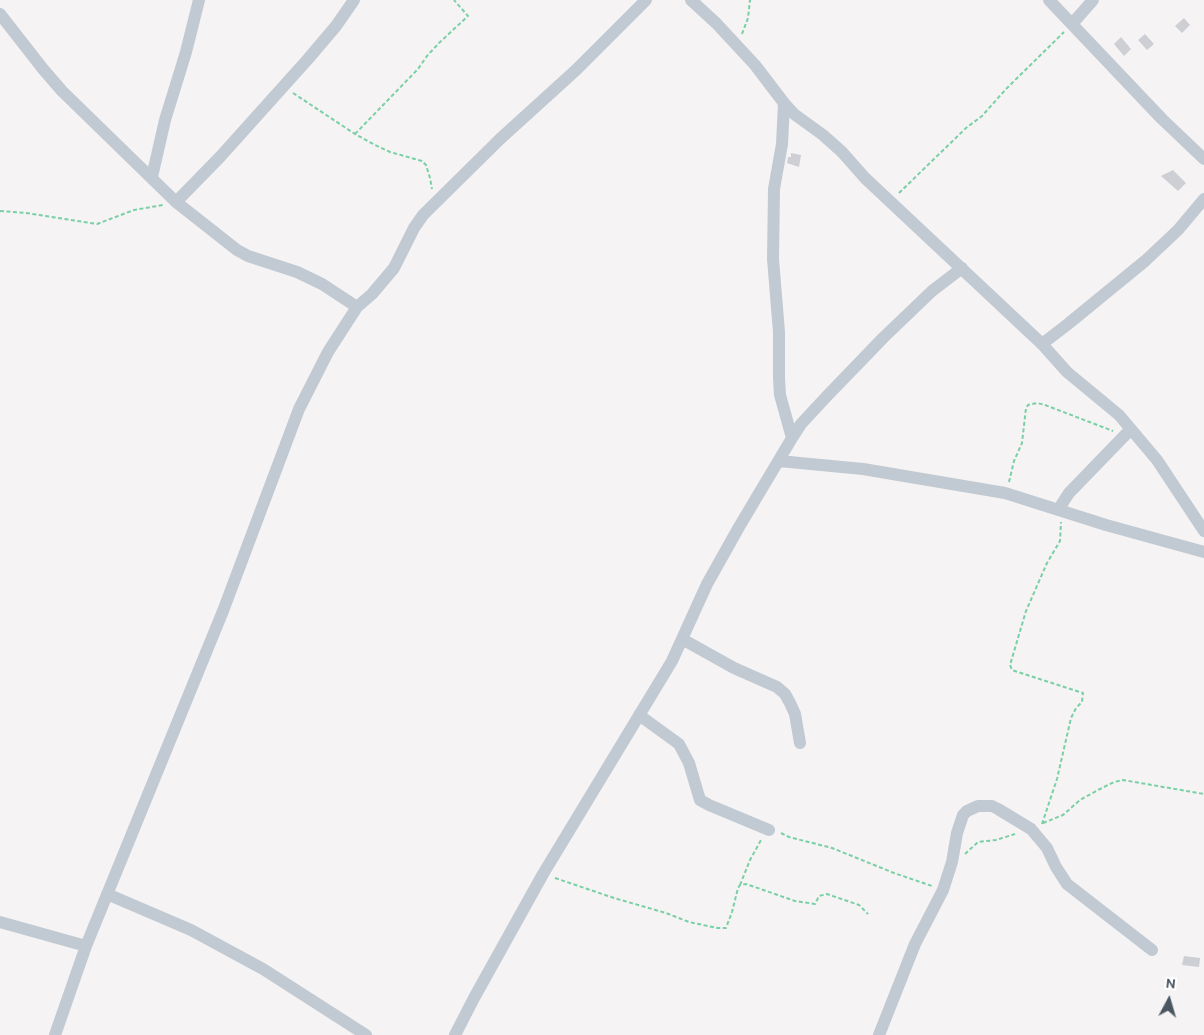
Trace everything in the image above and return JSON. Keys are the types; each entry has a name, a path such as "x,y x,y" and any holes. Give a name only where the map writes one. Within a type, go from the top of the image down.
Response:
{"street":[{"path":"152,177 199,0"},
{"path":"176,202 220,157 336,26 354,0"},
{"path":"55,1035 86,946 223,611 299,409 310,384 328,352 357,307 372,294 394,268 414,228 433,205 500,139 576,70 646,0"},
{"path":"692,0 739,47 794,114 823,135 842,152 865,178 1042,344 1067,372 1119,415 1128,433 1157,460 1204,531"},
{"path":"1049,0 1162,119 1204,159"},
{"path":"1072,24 1093,0"},
{"path":"0,14 62,91 176,202 237,250 248,256 297,272 322,284 357,307"},
{"path":"784,103 782,144 774,189 773,259 780,332 780,395 792,438"},
{"path":"1042,344 1145,261 1178,230 1204,199"},
{"path":"455,1035 543,874 672,661 707,584 801,424 932,291 962,268"},
{"path":"1058,510 1069,493 1128,433"},
{"path":"779,461 863,469 1005,494 1204,552"},
{"path":"682,639 734,668 778,686 785,694 795,714 800,743"},
{"path":"639,715 679,744 689,763 700,800 769,830"},
{"path":"879,1035 915,944 943,890 963,815 978,806 998,808 1036,827 1056,867 1067,884 1152,950"},
{"path":"107,894 191,930 255,965 366,1035"},
{"path":"0,922 86,946"}],"path":[{"path":"355,134 418,69 433,49 468,16 454,0"},
{"path":"739,47 748,18 750,0"},
{"path":"891,202 966,128 982,116 1072,24"},
{"path":"282,86 355,134 390,152 424,163 430,178 433,205"},
{"path":"0,211 98,224 134,210 176,202"},
{"path":"1005,494 1014,462 1022,443 1026,408 1028,405 1037,403 1128,433"},
{"path":"1036,827 1057,779 1071,718 1076,708 1082,702 1083,693 1012,670 1010,665 1026,611 1047,563 1060,541 1061,521 1058,510"},
{"path":"952,862 971,850 978,842 1006,837 1064,815 1080,800 1114,782 1123,780 1204,794"},
{"path":"543,874 690,922 726,928 750,860 769,830 832,848 943,890"},
{"path":"740,885 753,886 795,901 815,904 819,896 827,894 860,905 868,914"}],"building":[{"path":"1184,18 1190,25 1182,33 1175,26"},
{"path":"1145,34 1154,44 1147,50 1138,40"},
{"path":"1121,37 1131,49 1124,56 1114,44"},
{"path":"791,153 801,155 799,167 787,163"},
{"path":"1173,170 1186,183 1178,191 1161,176"},
{"path":"1184,956 1200,958 1199,967 1182,965"}]}
